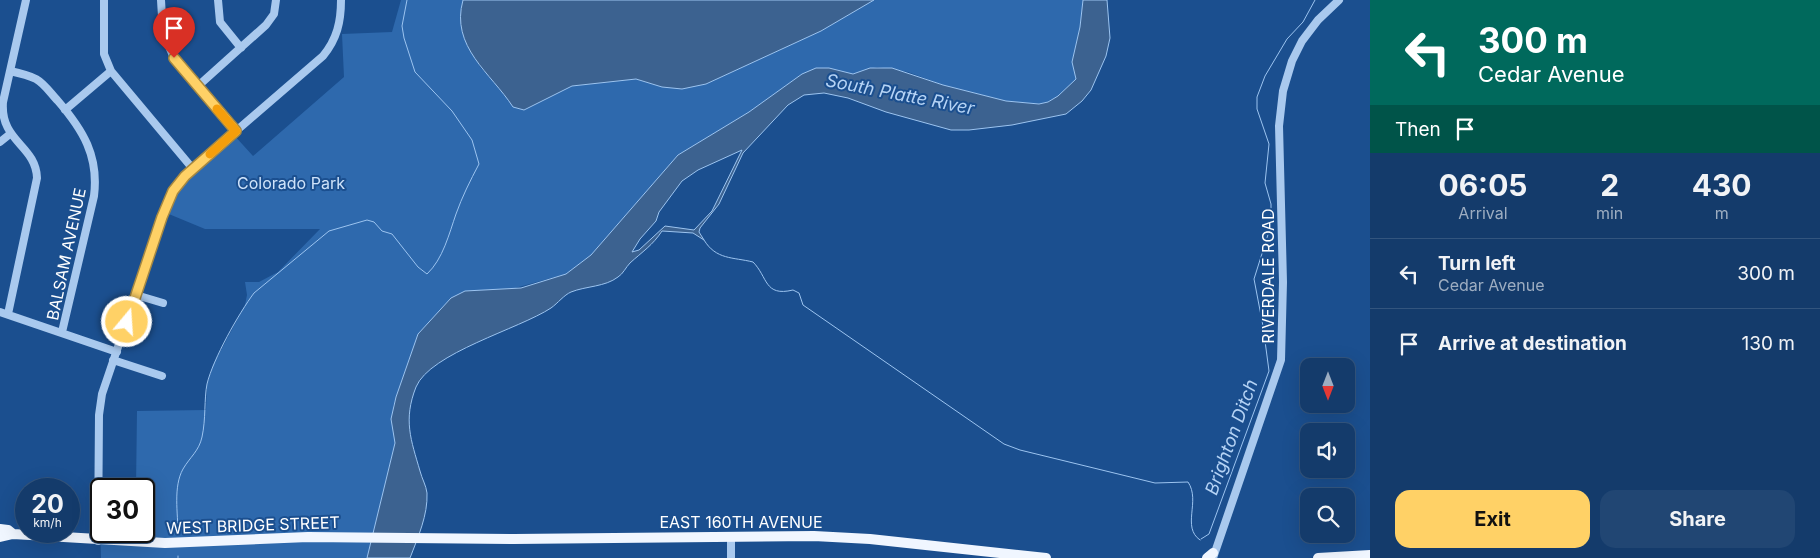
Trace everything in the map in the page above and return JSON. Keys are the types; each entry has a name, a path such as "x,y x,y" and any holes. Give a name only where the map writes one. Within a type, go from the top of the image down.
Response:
{"main road":[{"name":"WEST BRIDGE STREET","path":"0,529 8,530 13,534"},
{"name":"WEST BRIDGE STREET","path":"0,537 13,534 90,540"},
{"name":"WEST BRIDGE STREET","path":"155,543 308,537 435,538"},
{"name":"EAST 160TH AVENUE","path":"435,538 847,537 1046,558"},
{"path":"1318,558 1370,555"}],"street":[{"path":"26,0 2,110 4,124 10,134 32,159 37,178 4,313 117,352"},
{"path":"104,0 104,54 111,71 193,169"},
{"path":"161,0 165,38 174,58 236,131"},
{"path":"218,0 220,22 241,48"},
{"path":"198,86 271,20 276,10 276,0"},
{"path":"99,478 102,394 167,203 181,180 330,48 338,29 341,0"},
{"name":"RIVERDALE ROAD","path":"1211,556 1281,360 1283,282 1279,126 1282,91 1292,61 1302,42 1318,20 1339,0"},
{"path":"94,30 104,29"},
{"name":"BALSAM AVENUE","path":"10,71 37,80 79,126 88,142 93,158 96,183 62,332"},
{"path":"65,110 111,71"},
{"path":"0,142 10,134"},
{"path":"136,295 163,303"},
{"path":"113,360 162,376"},
{"path":"731,536 731,558"}],"green space":[{"name":"Colorado Park","path":"401,0 463,0 461,8 480,67 505,93 513,106 524,110 572,86 636,79 662,87 706,84 821,31 874,0 1083,0 1080,27 1072,62 1077,79 1058,96 1048,102 1039,104 1006,101 943,85 908,72 877,67 853,74 829,68 802,74 749,112 678,155 591,255 566,274 508,290 465,291 451,298 418,334 396,397 393,407 395,443 367,558 101,558 101,543 155,543 155,478 136,478 137,411 206,410 207,385 213,365 245,305 247,295 245,282 259,282 278,272 320,229 205,229 164,212 173,191 233,134 253,156 344,77 342,34 392,32"}],"water":[{"path":"463,0 874,0 821,31 706,84 682,89 662,87 636,79 572,86 524,110 513,107 467,46 462,32"},
{"name":"South Platte River","path":"1083,0 1107,0 1110,38 1106,56 1091,90 1082,101 1066,114 1012,125 951,130 886,112 848,98 824,93 804,95 788,105 743,153 719,204 700,228 699,232 704,240 693,233 662,231 630,263 620,276 601,285 571,292 551,308 537,316 438,363 416,387 410,410 411,440 427,493 426,509 419,534 410,558 367,558 395,443 391,419 396,397 418,334 451,298 465,291 521,288 566,274 591,255 678,155 749,112 802,74 816,68 829,68 853,74 870,68 892,68 943,85 1006,101 1039,104 1048,102 1058,96 1076,79 1072,62 1080,27","holes":["742,150 712,211 694,230 665,226 639,250 632,252 640,239 656,221 659,212 682,181 698,170"]}],"waterway":[{"path":"178,533 178,484 183,469 201,442 206,390 210,374 227,337 254,293 329,231 367,220 374,222 382,231 392,234 418,267 427,274 433,268 445,246 461,201 479,164 472,140 452,111 415,72 402,26 407,0"},
{"name":"Brighton Ditch","path":"1201,539 1209,534 1269,371 1254,279 1271,225 1271,204 1265,183 1269,144 1257,109 1257,97 1265,76 1287,39 1303,22 1315,0"},
{"path":"704,240 714,251 726,257 753,262 768,284 777,291 793,290 799,293 803,305 1004,444 1020,450 1155,483 1188,482 1193,497 1192,528 1200,540"}],"slow traffic":[{"path":"210,154 236,131 217,109"}],"route":[{"path":"127,322 162,217 173,191 185,176 236,131 174,58"}]}
